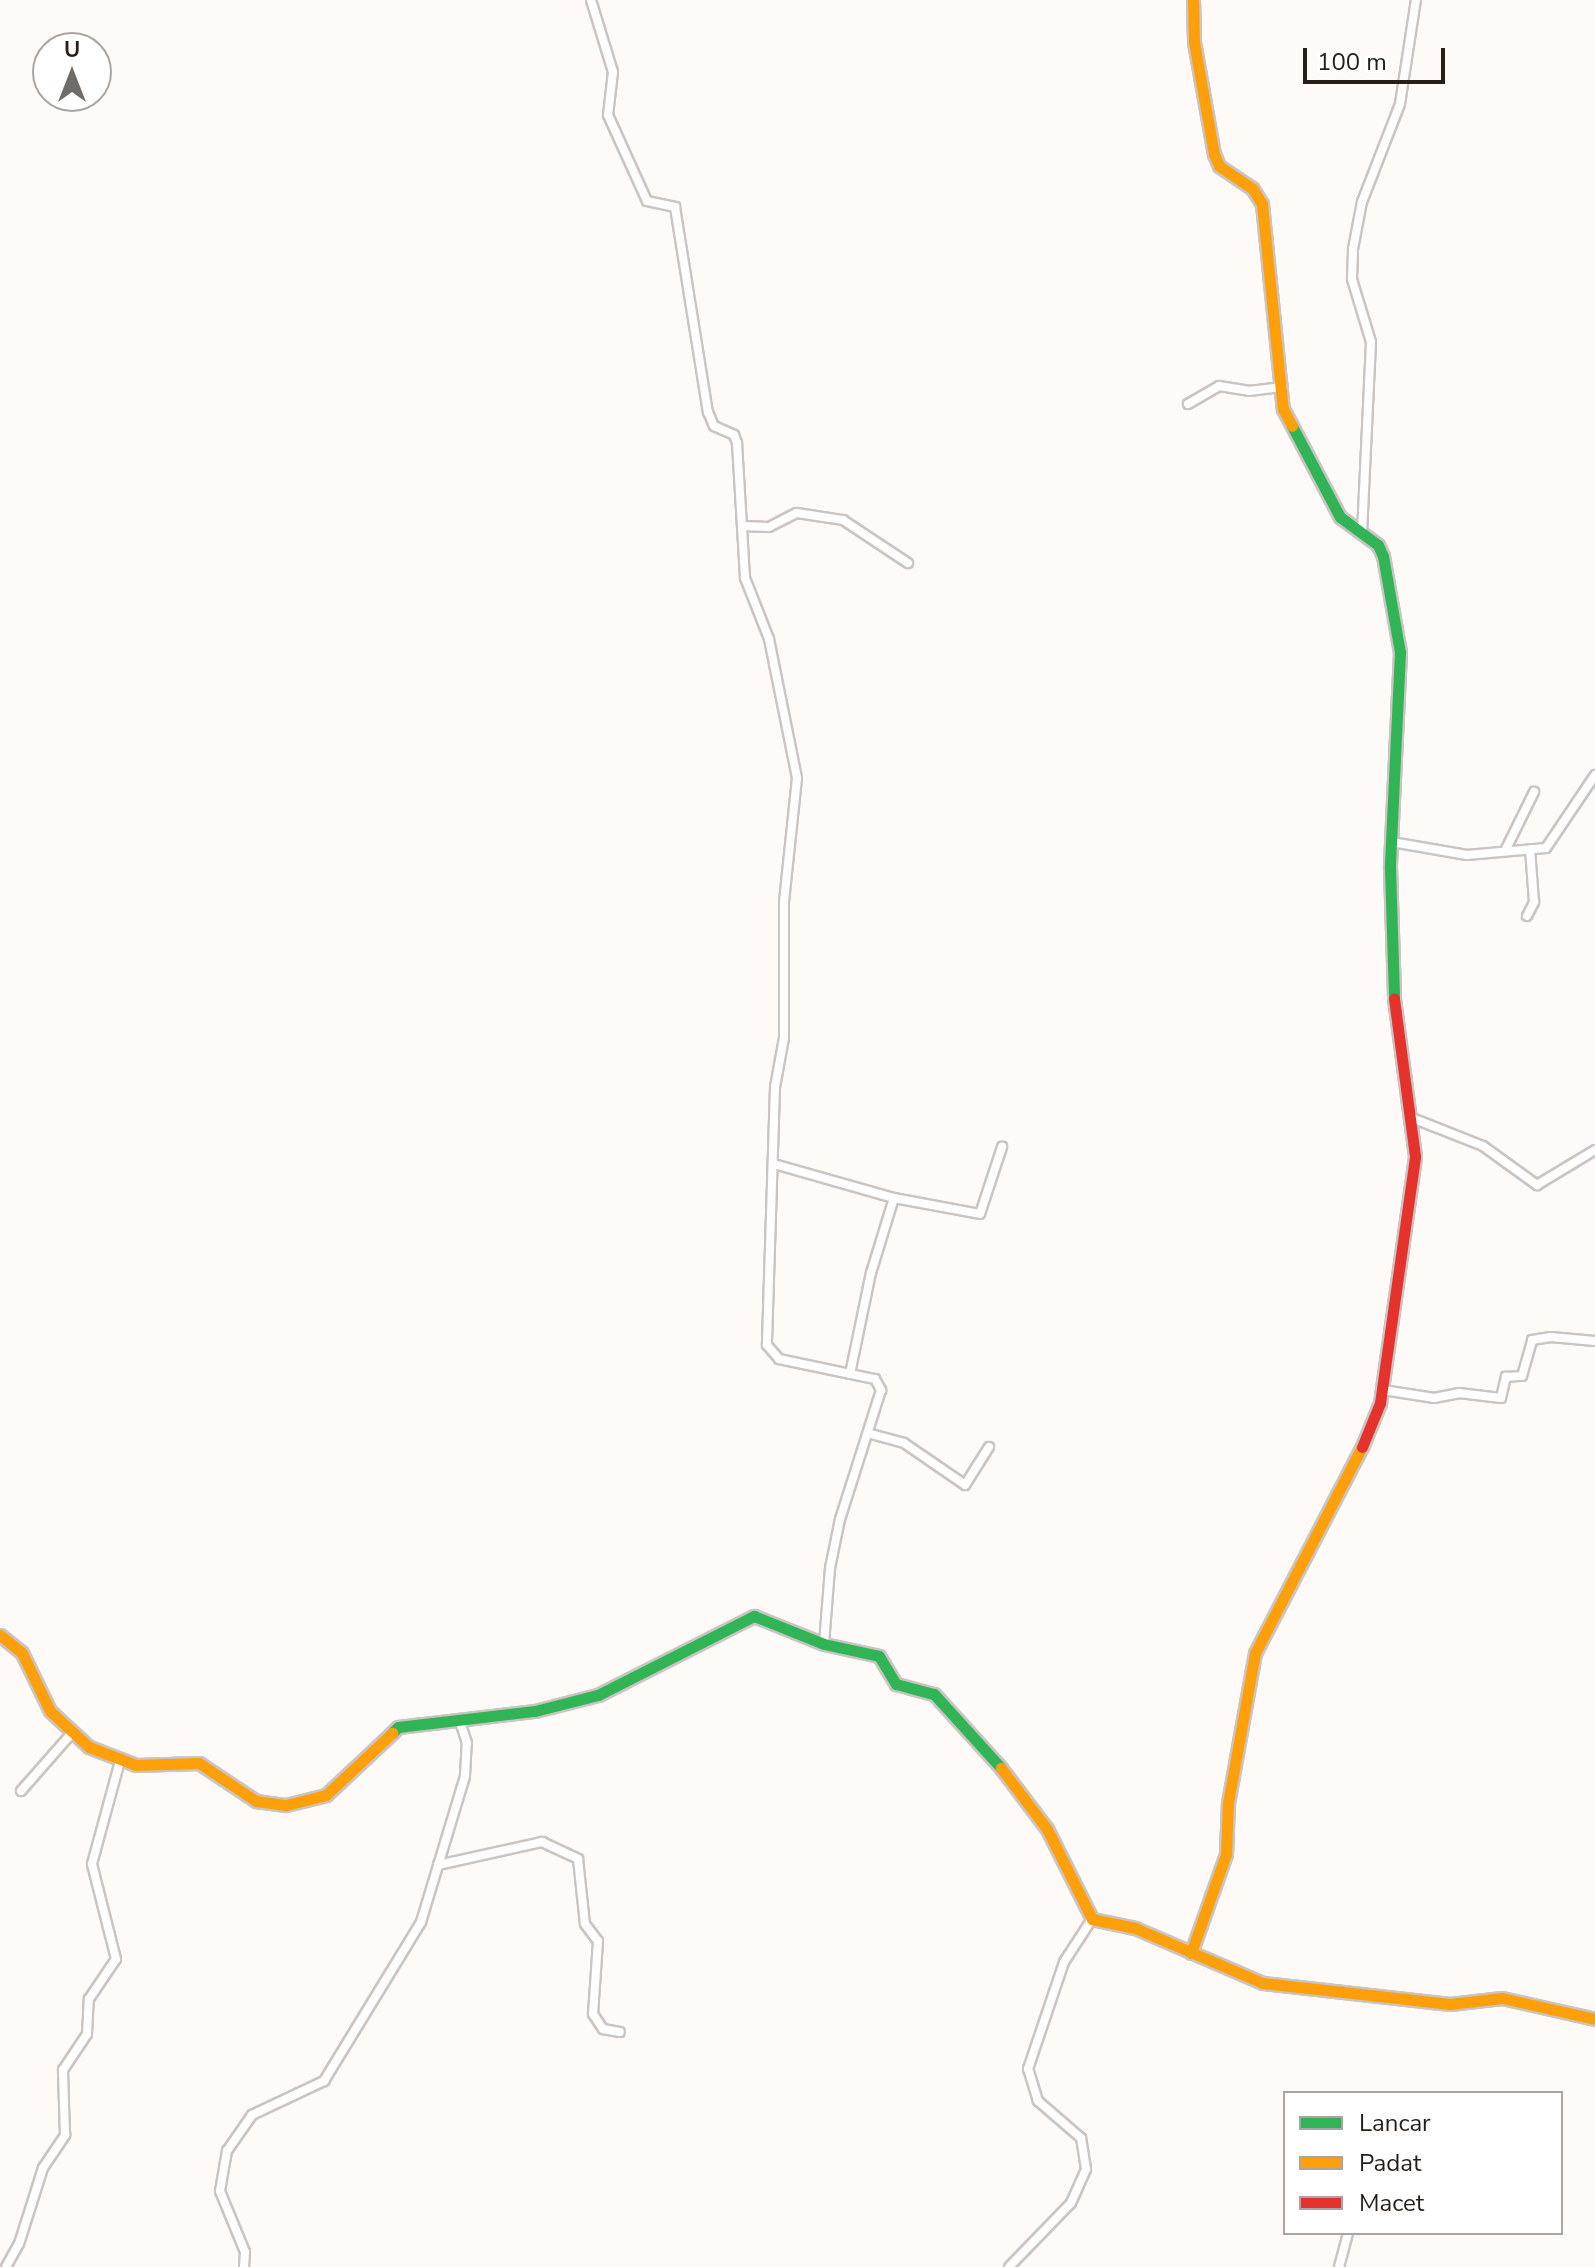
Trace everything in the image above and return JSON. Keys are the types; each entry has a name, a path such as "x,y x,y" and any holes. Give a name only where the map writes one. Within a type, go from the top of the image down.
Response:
{"street":[{"path":"591,0 613,72 608,115 647,201 675,207 708,412 714,426 734,435 737,443 745,578 769,639 797,778 784,902 784,1038 775,1087 770,1354 875,1379 881,1390 871,1434 840,1519 830,1568 824,1644"},
{"path":"1191,1953 1226,1854 1228,1803 1252,1662 1348,1483 1383,1390 1415,1156 1412,1118 1404,1095 1395,1020 1392,842 1400,652 1383,556 1362,533 1340,517 1283,409 1262,204 1252,188 1219,166 1214,154 1194,42 1193,0"},
{"path":"1362,533 1371,342 1352,279 1353,249 1362,202 1400,104 1416,0"},
{"path":"1188,404 1219,386 1249,391 1283,387"},
{"path":"742,526 769,527 797,513 843,520 908,563"},
{"path":"1392,842 1467,855 1551,845 1595,775"},
{"path":"1505,851 1534,792"},
{"path":"1527,916 1534,902 1530,849"},
{"path":"1412,1118 1483,1146 1537,1185 1595,1150"},
{"path":"774,1164 894,1198 980,1214 1002,1147"},
{"path":"850,1374 871,1273 894,1198"},
{"path":"1383,1390 1427,1398 1459,1393 1501,1398 1506,1377 1522,1376 1529,1342 1551,1337 1595,1341"},
{"path":"871,1434 904,1443 965,1485 989,1447"},
{"path":"0,1635 22,1653 48,1707 71,1734 120,1761 199,1763 256,1801 293,1805 335,1788 389,1731 459,1719 544,1710 598,1695 748,1616 824,1644 879,1656 896,1684 934,1694 977,1739 1030,1806 1054,1841 1092,1919"},
{"path":"244,2267 245,2252 220,2191 232,2139 252,2115 314,2087 330,2074 421,1922 467,1762 459,1719"},
{"path":"21,1791 71,1734"},
{"path":"6,2267 19,2244 43,2168 65,2135 63,2070 87,2034 89,1999 116,1959 92,1864 120,1761"},
{"path":"438,1865 542,1842 578,1859 585,1924 598,1941 593,2014 603,2029 620,2032"},
{"path":"1092,1919 1135,1928 1270,1984 1450,2004 1502,1998 1595,2019"},
{"path":"1009,2267 1071,2203 1086,2169 1081,2138 1038,2101 1028,2069 1064,1962 1092,1919"},
{"path":"1339,2267 1347,2235"}],"traffic: fast":[{"path":"1292,426 1340,517 1378,545 1383,556 1400,652 1390,868 1394,998"},
{"path":"392,1733 398,1727 535,1711 598,1695 754,1616 824,1644 879,1656 896,1684 934,1694 1001,1768"}],"traffic: slow":[{"path":"1193,0 1194,42 1214,154 1219,166 1252,188 1262,204 1283,409 1292,426"},
{"path":"1191,1953 1226,1854 1228,1803 1255,1653 1362,1447"},
{"path":"0,1635 22,1653 50,1711 89,1747 136,1765 199,1763 256,1801 286,1805 326,1795 392,1733"},
{"path":"1001,1768 1047,1829 1092,1919 1135,1928 1263,1983 1450,2004 1502,1998 1595,2019"}],"traffic: jam":[{"path":"1362,1447 1380,1403 1415,1156 1394,998"}]}
